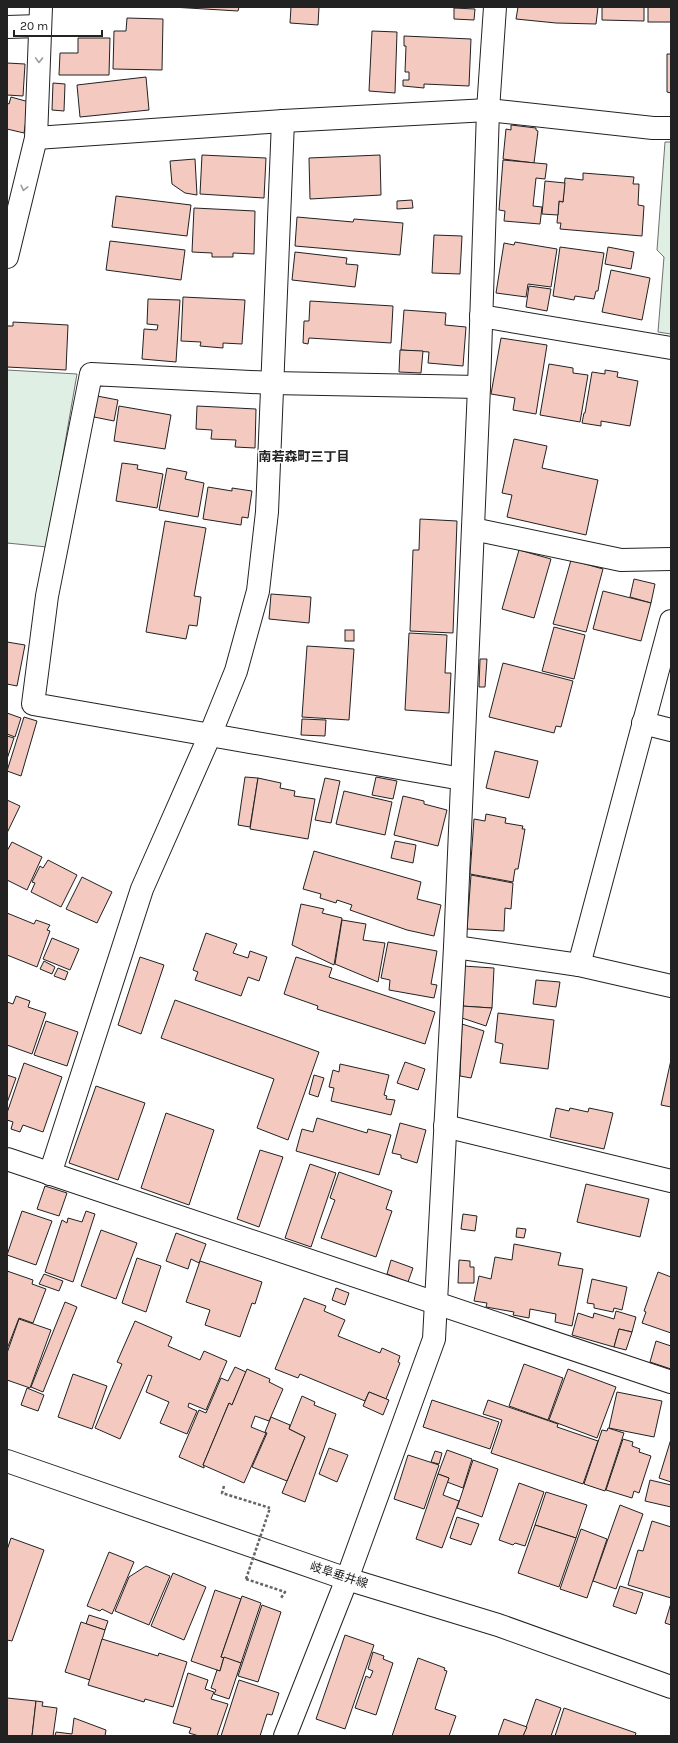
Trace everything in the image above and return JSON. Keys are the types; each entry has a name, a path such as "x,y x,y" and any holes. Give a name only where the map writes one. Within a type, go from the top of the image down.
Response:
{"street":[{"path":"285,1736 348,1579 434,1339 473,529 488,110 496,7"},
{"path":"7,27 41,17 36,138 7,257"},
{"path":"36,138 283,121 488,110 653,128 671,128"},
{"path":"50,1174 142,889 210,735 236,671 258,591 267,512 283,121"},
{"path":"481,316 671,348"},
{"path":"462,779 33,704 47,596 91,374 272,383 479,387"},
{"path":"473,529 621,560 671,559"},
{"path":"579,965 671,621"},
{"path":"643,723 671,730"},
{"path":"454,947 579,965 671,986"},
{"path":"445,1126 671,1181"},
{"path":"7,1160 671,1382"},
{"name":"岐阜垂井線","path":"7,1461 348,1579 498,1624 671,1687"}],"path":[{"path":"224,1486 222,1493 270,1508 246,1579 284,1592 281,1598"}],"green space":[{"path":"665,142 671,142 671,334 658,332 664,257 657,250"},
{"path":"7,370 77,374 47,547 7,543"}],"building":[{"path":"172,7 239,7 238,11"},
{"path":"291,7 319,7 318,25 290,23"},
{"path":"518,7 598,7 596,24 556,23 516,19"},
{"path":"602,7 644,7 644,21 602,20"},
{"path":"648,7 671,7 671,22 648,22"},
{"path":"454,8 475,9 474,20 454,19"},
{"path":"127,18 163,19 162,70 113,69 114,31 126,31"},
{"path":"372,31 397,32 395,93 369,91"},
{"path":"404,36 471,39 469,86 424,84 424,88 403,86 403,80 409,80 409,72 405,72 406,46 404,46"},
{"path":"78,38 110,38 109,75 59,75 60,53 78,53"},
{"path":"667,54 671,54 671,93 667,92"},
{"path":"7,63 25,64 23,96 7,95"},
{"path":"146,77 149,110 80,117 77,85"},
{"path":"53,83 65,84 64,111 52,110"},
{"path":"11,97 29,102 24,133 7,129 7,103 9,104"},
{"path":"511,125 536,128 538,131 534,163 503,159 506,129 511,130"},
{"path":"202,155 266,158 264,198 200,194"},
{"path":"380,155 381,195 310,199 309,158"},
{"path":"195,159 197,195 185,193 172,184 170,161"},
{"path":"503,160 547,164 545,179 536,178 533,206 542,207 540,224 504,221 505,211 499,210"},
{"path":"583,173 634,177 633,184 639,184 638,205 644,206 642,236 560,229 561,223 557,223 559,201 563,202 565,178 583,180"},
{"path":"545,181 565,183 563,202 559,201 558,215 542,214"},
{"path":"116,196 191,205 187,236 112,227"},
{"path":"412,200 413,208 397,209 397,201"},
{"path":"194,208 255,211 254,254 233,253 233,257 212,257 212,253 192,252"},
{"path":"297,217 353,222 354,219 403,223 400,255 295,246"},
{"path":"434,235 462,236 460,274 432,273"},
{"path":"110,241 185,250 181,280 106,270"},
{"path":"515,242 557,249 551,287 528,284 526,297 496,293 504,243 514,245"},
{"path":"560,247 604,253 598,291 596,291 594,299 575,296 574,300 553,296"},
{"path":"608,247 634,252 631,269 605,264"},
{"path":"295,252 347,258 346,264 358,265 355,287 292,280"},
{"path":"611,270 650,278 642,320 602,312"},
{"path":"529,286 551,289 547,311 526,307"},
{"path":"183,297 245,300 242,344 223,343 223,348 200,346 201,342 181,341"},
{"path":"148,299 180,300 176,362 142,359 144,329 157,330 158,325 147,324"},
{"path":"310,301 393,306 391,343 309,338 308,344 303,343 304,321 309,321"},
{"path":"404,310 446,313 445,325 466,327 463,366 428,363 429,352 401,350"},
{"path":"13,322 68,325 66,370 7,367 7,326 13,326"},
{"path":"501,338 547,345 536,414 513,410 515,398 491,394"},
{"path":"400,350 423,351 421,373 399,372"},
{"path":"549,364 573,368 573,373 588,375 580,422 540,415"},
{"path":"605,370 618,372 617,377 638,381 630,426 601,421 601,426 582,423 592,372 605,374"},
{"path":"97,396 118,400 114,421 94,417"},
{"path":"119,406 171,415 165,449 114,441"},
{"path":"197,406 256,409 255,448 235,447 236,440 211,439 212,430 196,429"},
{"path":"514,439 547,446 542,468 598,480 586,535 507,517 512,495 502,493"},
{"path":"122,463 138,465 137,469 163,474 157,508 116,501"},
{"path":"167,468 187,472 185,479 204,483 198,517 159,510"},
{"path":"208,487 232,491 232,488 252,491 248,518 242,517 241,525 203,519"},
{"path":"420,519 457,521 453,633 410,631 413,550 419,550"},
{"path":"165,521 206,528 194,596 201,597 197,626 189,625 186,639 146,632"},
{"path":"519,550 551,559 534,618 502,609"},
{"path":"571,560 603,569 586,632 553,624"},
{"path":"634,579 655,584 651,603 630,597"},
{"path":"603,591 651,603 641,641 593,629"},
{"path":"271,594 311,597 309,623 269,619"},
{"path":"554,627 585,635 574,679 542,671"},
{"path":"345,630 354,630 354,641 345,641"},
{"path":"409,633 447,635 445,673 451,673 449,713 405,710"},
{"path":"7,642 25,645 17,686 7,684"},
{"path":"307,646 354,649 349,720 302,717"},
{"path":"480,659 487,659 485,687 479,687"},
{"path":"503,663 573,681 561,727 556,726 554,733 489,717"},
{"path":"7,713 21,718 15,737 7,734"},
{"path":"24,717 37,721 21,776 7,771"},
{"path":"302,719 326,720 325,736 301,735"},
{"path":"7,736 14,738 7,759"},
{"path":"495,751 538,761 529,798 486,788"},
{"path":"245,777 258,778 250,827 238,825"},
{"path":"376,777 397,781 393,799 372,795"},
{"path":"258,778 281,783 280,788 295,791 294,796 315,799 308,839 250,829"},
{"path":"325,778 340,781 331,823 315,820"},
{"path":"344,791 392,802 385,835 336,824"},
{"path":"403,796 424,801 424,804 447,810 438,846 394,835"},
{"path":"7,800 20,806 7,833"},
{"path":"486,814 506,818 505,823 523,826 522,829 525,829 518,869 515,869 513,882 470,874 474,819 485,821"},
{"path":"395,841 416,845 413,863 391,858"},
{"path":"12,842 42,857 27,890 7,880 7,851"},
{"path":"314,851 421,882 417,899 441,905 434,936 407,930 350,910 352,905 337,900 336,903 320,898 321,894 303,889"},
{"path":"48,860 77,875 61,907 31,892 35,883 32,882 40,866 43,868"},
{"path":"471,875 513,883 511,909 505,908 504,931 467,929"},
{"path":"82,877 112,892 97,923 66,909"},
{"path":"301,904 324,909 322,913 342,918 334,965 292,945"},
{"path":"7,913 34,924 36,920 50,925 47,930 50,931 37,967 7,955"},
{"path":"342,920 366,924 363,940 385,943 378,982 335,964"},
{"path":"206,933 237,944 233,953 248,958 250,951 267,957 259,981 248,977 241,996 195,980 198,972 193,970"},
{"path":"52,938 79,949 70,970 43,959"},
{"path":"388,942 437,951 431,984 437,985 434,998 389,990 390,980 381,978"},
{"path":"140,957 164,965 141,1034 118,1025"},
{"path":"296,957 332,968 329,977 435,1012 425,1044 317,1009 318,1006 284,994"},
{"path":"44,961 55,967 52,974 40,969"},
{"path":"463,966 494,968 492,1008 461,1006"},
{"path":"58,968 68,972 65,980 54,976"},
{"path":"536,980 560,982 556,1007 533,1004"},
{"path":"16,996 30,1001 28,1007 46,1013 32,1054 7,1045 7,1002 13,1004"},
{"path":"175,1000 319,1052 288,1140 257,1128 274,1079 161,1038"},
{"path":"462,1006 492,1008 486,1026 462,1018"},
{"path":"498,1013 554,1020 548,1069 500,1063 503,1044 495,1042"},
{"path":"46,1021 78,1032 67,1066 34,1055"},
{"path":"462,1024 484,1031 471,1078 460,1076"},
{"path":"671,1060 671,1107 661,1105"},
{"path":"405,1062 425,1069 418,1090 397,1083"},
{"path":"24,1063 62,1077 43,1132 23,1125 20,1132 11,1129 13,1122 7,1120 7,1113"},
{"path":"340,1064 389,1075 384,1095 387,1096 386,1099 395,1100 391,1115 331,1101 334,1088 329,1087 333,1070 339,1072"},
{"path":"7,1075 16,1078 7,1103"},
{"path":"314,1075 324,1078 318,1097 309,1094"},
{"path":"96,1086 145,1103 118,1180 69,1163"},
{"path":"556,1108 569,1111 570,1108 588,1112 589,1108 613,1113 604,1149 550,1137"},
{"path":"166,1113 214,1130 189,1205 141,1188"},
{"path":"317,1118 367,1133 368,1129 391,1135 379,1175 296,1151 302,1129 313,1132"},
{"path":"400,1123 426,1130 417,1163 401,1158 401,1155 392,1153"},
{"path":"260,1150 283,1157 259,1227 237,1219"},
{"path":"310,1164 336,1173 311,1247 285,1238"},
{"path":"339,1172 392,1191 386,1209 392,1211 376,1257 321,1238 335,1200 330,1198"},
{"path":"586,1184 649,1199 640,1237 577,1222"},
{"path":"45,1186 67,1193 59,1216 37,1209"},
{"path":"22,1211 52,1221 36,1265 7,1255"},
{"path":"86,1211 95,1214 73,1282 45,1272 62,1220 67,1223 68,1218 82,1222"},
{"path":"463,1214 477,1216 475,1231 461,1229"},
{"path":"517,1228 526,1229 524,1238 516,1237"},
{"path":"101,1230 137,1243 116,1299 81,1286"},
{"path":"176,1233 206,1244 199,1263 191,1259 188,1269 166,1261"},
{"path":"514,1244 561,1253 558,1265 583,1269 572,1326 555,1322 556,1314 530,1309 529,1318 513,1315 514,1312 486,1307 487,1303 474,1301 479,1276 491,1279 495,1257 512,1260"},
{"path":"137,1258 161,1266 146,1312 122,1303"},
{"path":"391,1260 413,1268 408,1282 387,1274"},
{"path":"459,1260 470,1261 470,1267 474,1267 474,1283 458,1283"},
{"path":"200,1261 262,1282 255,1304 252,1303 240,1337 205,1325 210,1310 186,1302"},
{"path":"7,1271 33,1280 32,1284 46,1289 33,1323 19,1318 7,1349"},
{"path":"658,1272 671,1277 671,1333 642,1323 646,1312 644,1311"},
{"path":"44,1274 63,1281 59,1291 39,1284"},
{"path":"592,1279 627,1287 622,1310 614,1308 613,1312 594,1308 594,1304 587,1303"},
{"path":"336,1288 349,1293 345,1305 332,1300"},
{"path":"304,1298 326,1306 324,1311 345,1320 338,1336 380,1353 382,1348 400,1356 398,1362 400,1363 386,1399 369,1392 365,1401 300,1374 298,1378 275,1369"},
{"path":"65,1302 77,1307 43,1392 31,1387"},
{"path":"616,1311 636,1317 632,1332 619,1329 614,1347 572,1335 578,1313 593,1318 594,1313 614,1319"},
{"path":"19,1319 51,1330 30,1388 7,1380 7,1353"},
{"path":"135,1321 172,1337 168,1346 200,1360 204,1351 227,1361 206,1410 189,1403 188,1407 197,1411 187,1434 160,1423 169,1402 146,1392 152,1376 148,1375 120,1439 95,1428 122,1364 117,1362"},
{"path":"619,1329 632,1332 626,1350 614,1347"},
{"path":"656,1341 671,1346 671,1369 650,1362"},
{"path":"524,1364 563,1378 548,1420 509,1406"},
{"path":"235,1367 246,1372 232,1405 229,1403 203,1465 204,1468 179,1457 199,1410 206,1413 221,1378 228,1381"},
{"path":"247,1369 270,1379 269,1382 283,1389 269,1421 255,1416 251,1427 266,1433 244,1483 203,1465 229,1403 232,1405"},
{"path":"568,1369 616,1387 597,1438 549,1420"},
{"path":"73,1374 107,1386 92,1429 58,1417"},
{"path":"27,1388 44,1395 38,1411 21,1405"},
{"path":"369,1392 389,1400 383,1415 363,1406"},
{"path":"617,1392 662,1401 654,1437 609,1428"},
{"path":"302,1396 315,1402 314,1405 336,1414 305,1502 282,1493 305,1437 289,1429"},
{"path":"432,1400 499,1422 490,1449 423,1427"},
{"path":"488,1400 558,1424 557,1427 598,1441 583,1484 491,1453 502,1420 483,1414"},
{"path":"271,1417 290,1425 289,1429 305,1437 287,1481 252,1467 267,1433 265,1432"},
{"path":"608,1428 624,1433 605,1491 584,1484 602,1430 607,1431"},
{"path":"623,1439 633,1442 632,1446 640,1449 639,1452 651,1456 639,1493 634,1491 632,1498 606,1490"},
{"path":"671,1439 671,1482 659,1478"},
{"path":"329,1448 348,1455 337,1482 319,1474"},
{"path":"447,1450 472,1459 463,1488 447,1482 449,1478 438,1474"},
{"path":"435,1451 442,1453 439,1464 431,1462"},
{"path":"408,1455 439,1465 424,1509 394,1499"},
{"path":"473,1460 498,1469 482,1517 457,1508"},
{"path":"438,1474 449,1478 443,1495 459,1501 442,1548 416,1539"},
{"path":"650,1480 671,1485 671,1507 645,1501"},
{"path":"519,1483 544,1492 525,1546 515,1543 513,1545 499,1540"},
{"path":"546,1492 587,1505 576,1538 535,1525"},
{"path":"620,1505 643,1514 616,1589 593,1581"},
{"path":"457,1517 479,1524 471,1545 450,1538"},
{"path":"652,1521 671,1527 671,1598 628,1585 638,1550 643,1551"},
{"path":"535,1525 576,1538 559,1587 518,1573"},
{"path":"581,1529 607,1539 587,1598 560,1589"},
{"path":"11,1538 44,1550 12,1641 7,1640 7,1550"},
{"path":"109,1552 134,1562 112,1614 102,1609 100,1611 87,1606"},
{"path":"146,1566 170,1576 149,1625 115,1611 129,1577"},
{"path":"173,1573 206,1587 184,1640 151,1626"},
{"path":"620,1586 643,1593 636,1614 613,1606"},
{"path":"215,1590 241,1599 221,1657 224,1657 220,1671 191,1661"},
{"path":"242,1596 261,1603 241,1663 221,1657"},
{"path":"671,1603 671,1625 665,1623"},
{"path":"262,1605 281,1612 258,1682 238,1676"},
{"path":"89,1615 108,1621 105,1630 86,1624"},
{"path":"81,1622 105,1630 90,1680 65,1672"},
{"path":"345,1635 374,1645 345,1729 316,1719"},
{"path":"102,1639 158,1656 159,1653 187,1662 173,1707 145,1699 144,1702 88,1685"},
{"path":"373,1652 384,1656 383,1659 393,1663 376,1715 355,1708 366,1676 370,1678 373,1671 368,1669"},
{"path":"224,1657 241,1663 229,1699 214,1694 216,1690 211,1688 217,1670 220,1671"},
{"path":"418,1658 445,1668 444,1670 447,1671 435,1709 456,1716 449,1736 392,1736"},
{"path":"188,1673 208,1680 205,1689 214,1692 211,1699 228,1704 217,1736 199,1736 189,1733 191,1728 173,1723"},
{"path":"239,1680 279,1693 272,1715 267,1714 260,1736 221,1736"},
{"path":"7,1698 36,1701 32,1736 7,1736"},
{"path":"536,1699 561,1708 551,1736 523,1736"},
{"path":"36,1701 43,1702 42,1706 57,1708 53,1736 32,1736"},
{"path":"564,1708 636,1733 635,1736 555,1736"},
{"path":"74,1718 106,1730 105,1736 55,1736 56,1732 72,1734"},
{"path":"504,1719 527,1727 523,1736 498,1736"}],"district":[{"name":"南若森町三丁目","path":"304,456"}]}
